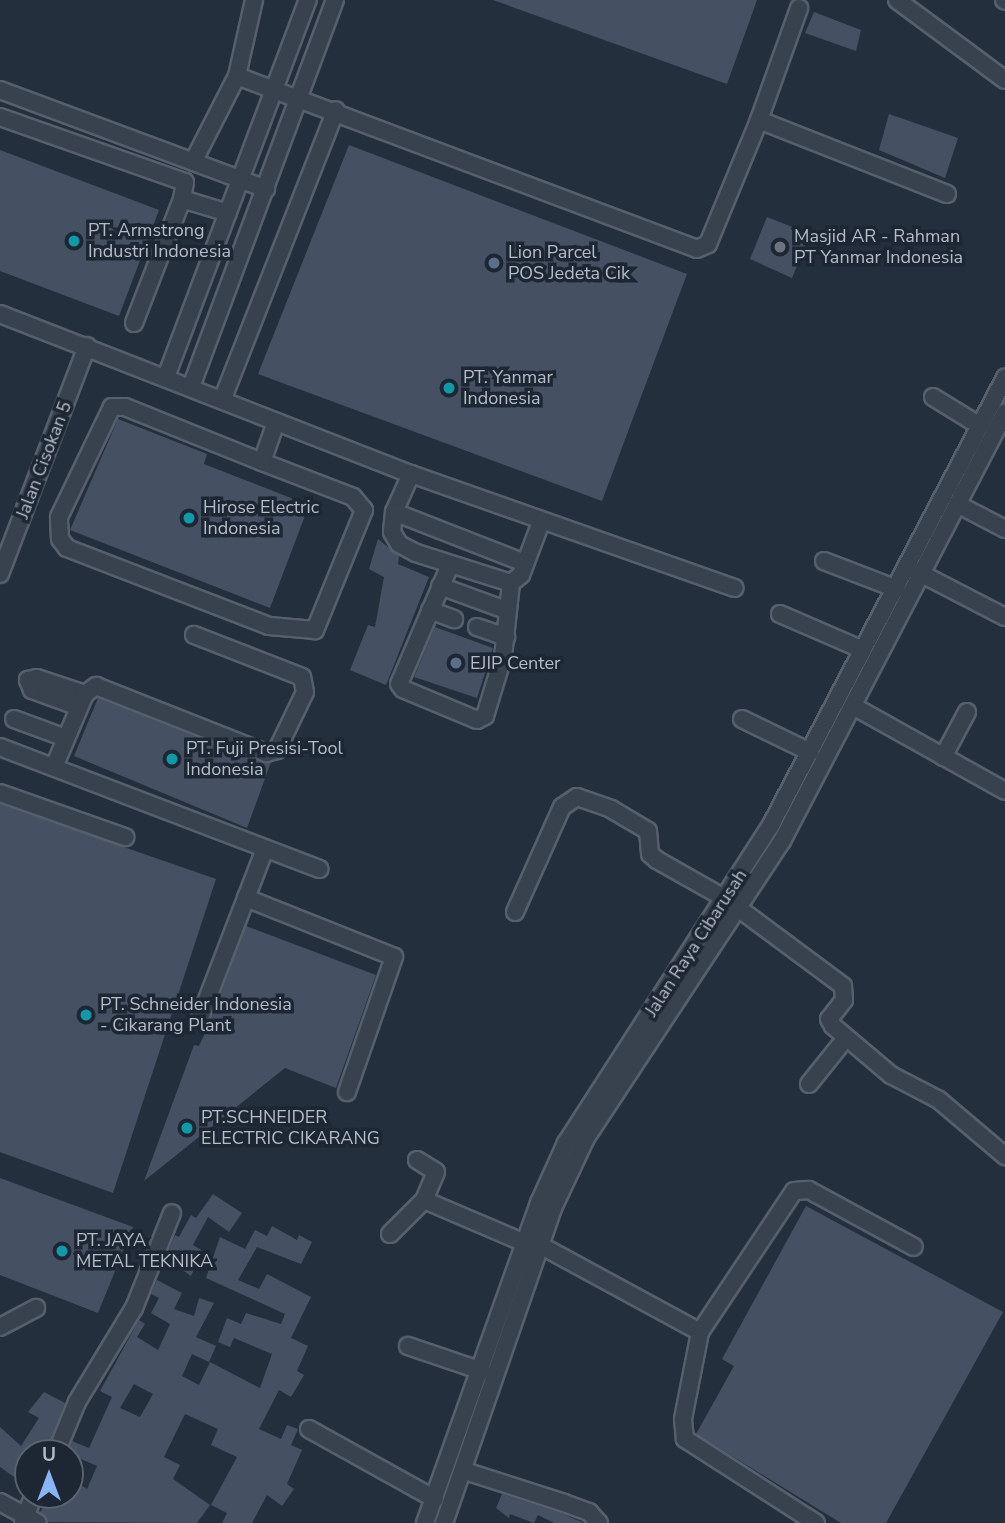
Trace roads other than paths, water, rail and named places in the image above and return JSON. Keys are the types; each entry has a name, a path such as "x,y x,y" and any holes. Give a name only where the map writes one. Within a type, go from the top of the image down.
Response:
{"street":[{"path":"192,162 237,76 254,0"},
{"path":"166,377 307,0"},
{"path":"191,387 335,0"},
{"path":"897,0 1005,79"},
{"path":"237,76 336,110 697,249 708,244 759,120 799,8"},
{"path":"0,90 266,189"},
{"path":"223,398 336,110"},
{"path":"0,117 185,182 182,199 134,323"},
{"path":"759,120 947,194"},
{"path":"182,199 228,213"},
{"path":"192,305 218,316"},
{"path":"0,314 223,398 276,422 411,474 734,588"},
{"name":"Jalan Cisokan 5","path":"0,574 87,346"},
{"name":"Jalan Raya Cibarusah","path":"425,1523 533,1244 577,1157 602,1110 738,911 782,841 853,706 980,426 1005,378"},
{"path":"933,397 980,426"},
{"path":"112,407 125,408 262,462 353,497 363,510 315,630 269,626 67,548 60,540 59,517 112,407"},
{"name":"Jalan Raya Cibarusah","path":"444,1523 465,1471 533,1244 545,1185 580,1117 726,899 810,752 897,589 915,571 957,504 1005,413"},
{"path":"262,462 276,422"},
{"path":"411,474 394,512 392,532 399,544 450,565 512,583"},
{"path":"957,504 1005,529"},
{"path":"394,512 525,563"},
{"path":"450,565 399,684 403,689 477,720 485,716 506,637 512,583 525,563 541,522"},
{"path":"824,561 897,589"},
{"path":"915,571 1005,617"},
{"path":"440,586 508,611"},
{"path":"430,610 454,619"},
{"path":"780,614 863,650"},
{"path":"477,627 506,637"},
{"path":"54,767 82,701 96,686 266,753 277,750 305,692 302,677 194,635"},
{"path":"853,706 943,757 1003,784"},
{"path":"943,757 967,712"},
{"path":"14,719 66,738"},
{"path":"742,719 810,752"},
{"path":"0,747 320,869"},
{"path":"0,793 125,837"},
{"path":"515,912 562,807 577,797 636,822 650,835 650,854 726,899 738,911 843,986 844,1000 829,1019 846,1038 891,1075 939,1100 1005,1156"},
{"path":"200,1018 265,849"},
{"path":"246,898 394,957 347,1091"},
{"path":"809,1084 846,1038"},
{"path":"390,1234 424,1200 436,1172 417,1160"},
{"path":"816,1523 685,1439 684,1419 700,1332 794,1191 809,1190 914,1247"},
{"path":"424,1200 533,1244 700,1332"},
{"path":"62,1439 77,1402 134,1308 172,1213"},
{"path":"0,1327 36,1308"},
{"path":"408,1346 482,1371"},
{"path":"309,1429 452,1503"},
{"path":"465,1471 578,1508 599,1523"},
{"path":"0,1502 29,1520"}],"place":[{"name":"PT. Armstrong Industri Indonesia","path":"74,241"},
{"name":"Masjid AR - Rahman PT Yanmar Indonesia","path":"780,247"},
{"name":"Lion Parcel POS Jedeta Cik","path":"494,263"},
{"name":"PT. Yanmar Indonesia","path":"449,388"},
{"name":"Hirose Electric Indonesia","path":"189,518"},
{"name":"EJIP Center","path":"456,663"},
{"name":"PT. Fuji Presisi-Tool Indonesia","path":"172,759"},
{"name":"PT. Schneider Indonesia - Cikarang Plant","path":"86,1015"},
{"name":"PT.SCHNEIDER ELECTRIC CIKARANG","path":"187,1128"},
{"name":"PT. JAYA METAL TEKNIKA","path":"62,1251"}]}
